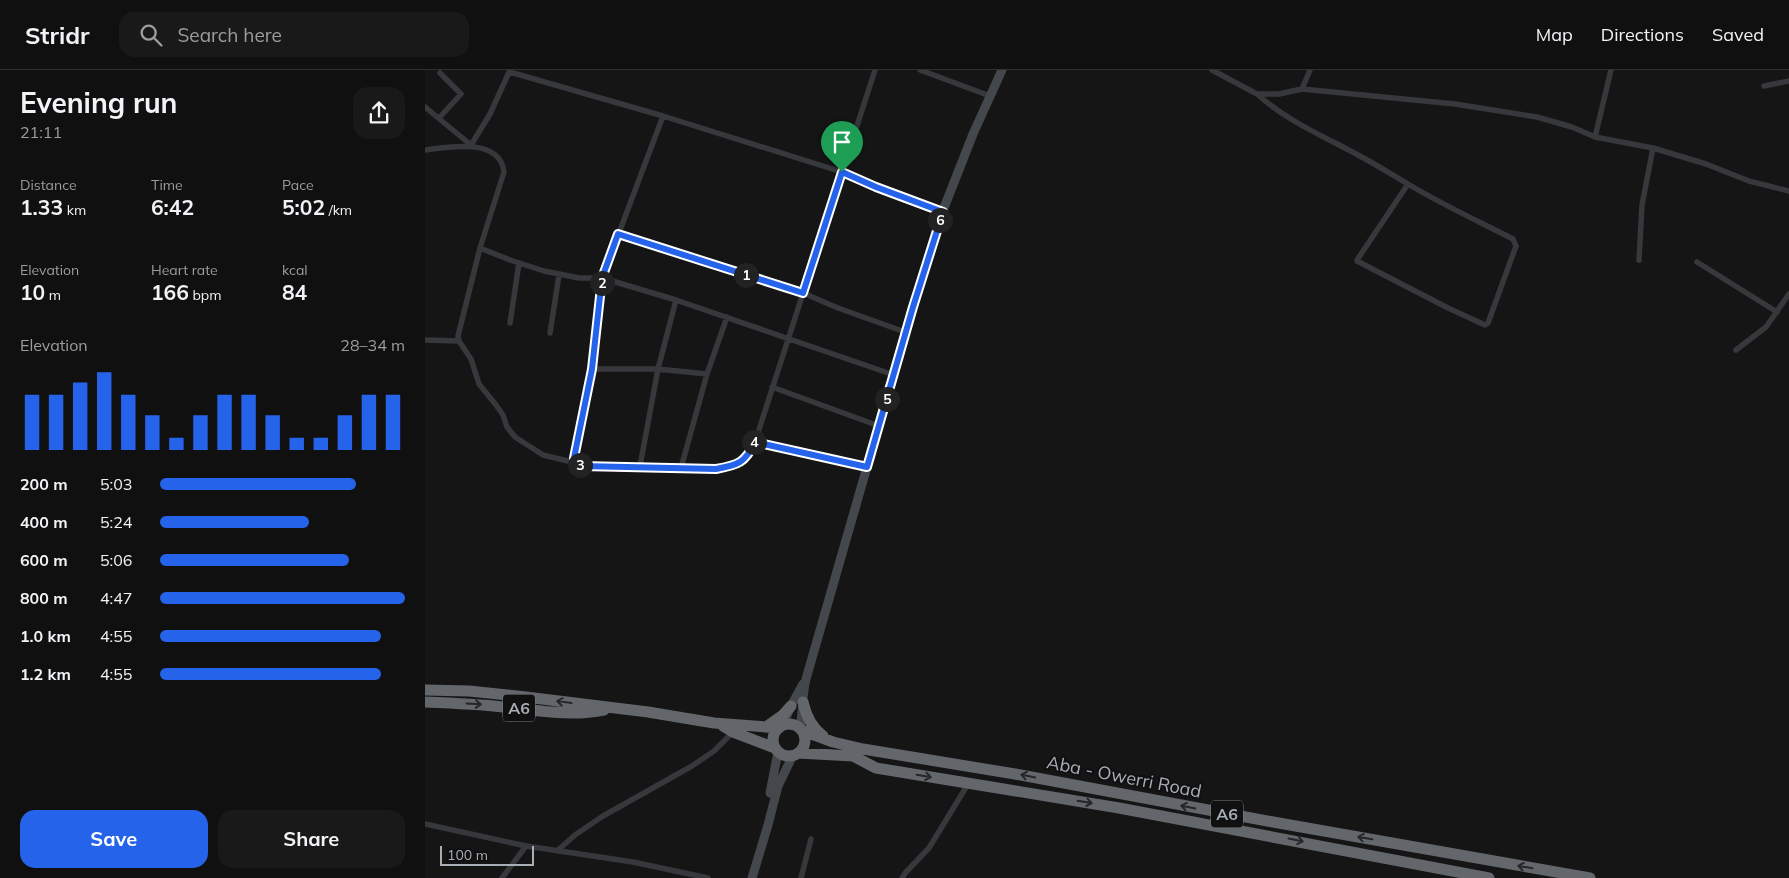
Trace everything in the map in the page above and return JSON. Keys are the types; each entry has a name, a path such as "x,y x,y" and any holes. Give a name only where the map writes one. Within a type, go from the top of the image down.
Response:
{"highway":[{"name":"Aba - Owerri Road","path":"425,690 469,691 526,696 714,723 766,726 792,724 833,742 863,749 1015,774 1590,878"},
{"name":"Aba - Owerri Road","path":"425,702 568,713 588,713 613,708"},
{"path":"803,702 806,715 812,725 833,742"},
{"path":"766,726 783,715 791,706"},
{"name":"Aba - Owerri Road","path":"714,723 777,750 783,755 853,756 876,768 1119,808 1269,835 1449,874 1489,878"},
{"path":"777,750 773,738 781,726"},
{"path":"795,754 804,745 804,735 801,729"},
{"path":"1269,835 1273,822"}],"main road":[{"path":"801,729 803,690 905,332 943,212 973,134 1002,70"},
{"path":"781,726 806,680"},
{"path":"768,825 767,805 777,750"},
{"path":"752,878 778,786 795,754"}],"street":[{"path":"425,107 471,145 490,152 500,161 503,172 480,248 458,336 459,341 471,359 479,384 496,404 503,415 507,427 515,437 543,455 581,466 716,469 731,466 748,456 755,442 875,70"},
{"path":"920,70 990,96"},
{"path":"1212,70 1257,94 1270,106 1305,128 1513,239 1516,246 1488,323 1485,325 1357,261 1408,184"},
{"path":"1302,89 1310,70"},
{"path":"1595,137 1611,70"},
{"path":"471,145 490,114 510,71 842,172 943,212"},
{"path":"439,118 461,94 440,73"},
{"path":"1764,86 1789,81"},
{"path":"1257,94 1279,94 1302,89 1500,110 1537,117 1572,127 1595,137 1653,148 1706,164 1749,181 1789,191"},
{"path":"576,463 574,458 592,369 602,278 663,116"},
{"path":"425,150 471,145"},
{"path":"1639,260 1642,205 1653,148"},
{"path":"618,234 803,293 838,308 905,332"},
{"path":"480,248 519,263 559,275 579,278 602,278 676,300 894,375"},
{"path":"1697,262 1777,312"},
{"path":"510,323 519,263"},
{"path":"550,333 559,275"},
{"path":"1736,350 1766,327 1789,294"},
{"path":"640,466 658,369 676,300"},
{"path":"681,468 707,374 727,317"},
{"path":"425,340 459,341"},
{"path":"592,369 658,369 707,374"},
{"path":"772,387 879,426"},
{"path":"755,442 867,467"},
{"path":"557,851 575,835 603,816 692,766 713,751 733,732"},
{"path":"902,878 929,848 968,784"},
{"path":"425,824 526,846 633,862 708,878"},
{"path":"801,878 811,839"},
{"path":"502,878 526,846"}],"route":[{"path":"842,172 943,212 913,307 867,467 755,442 748,456 744,459 731,466 716,469 581,466 576,463 574,458 592,369 602,278 618,234 803,293 842,172"}]}
